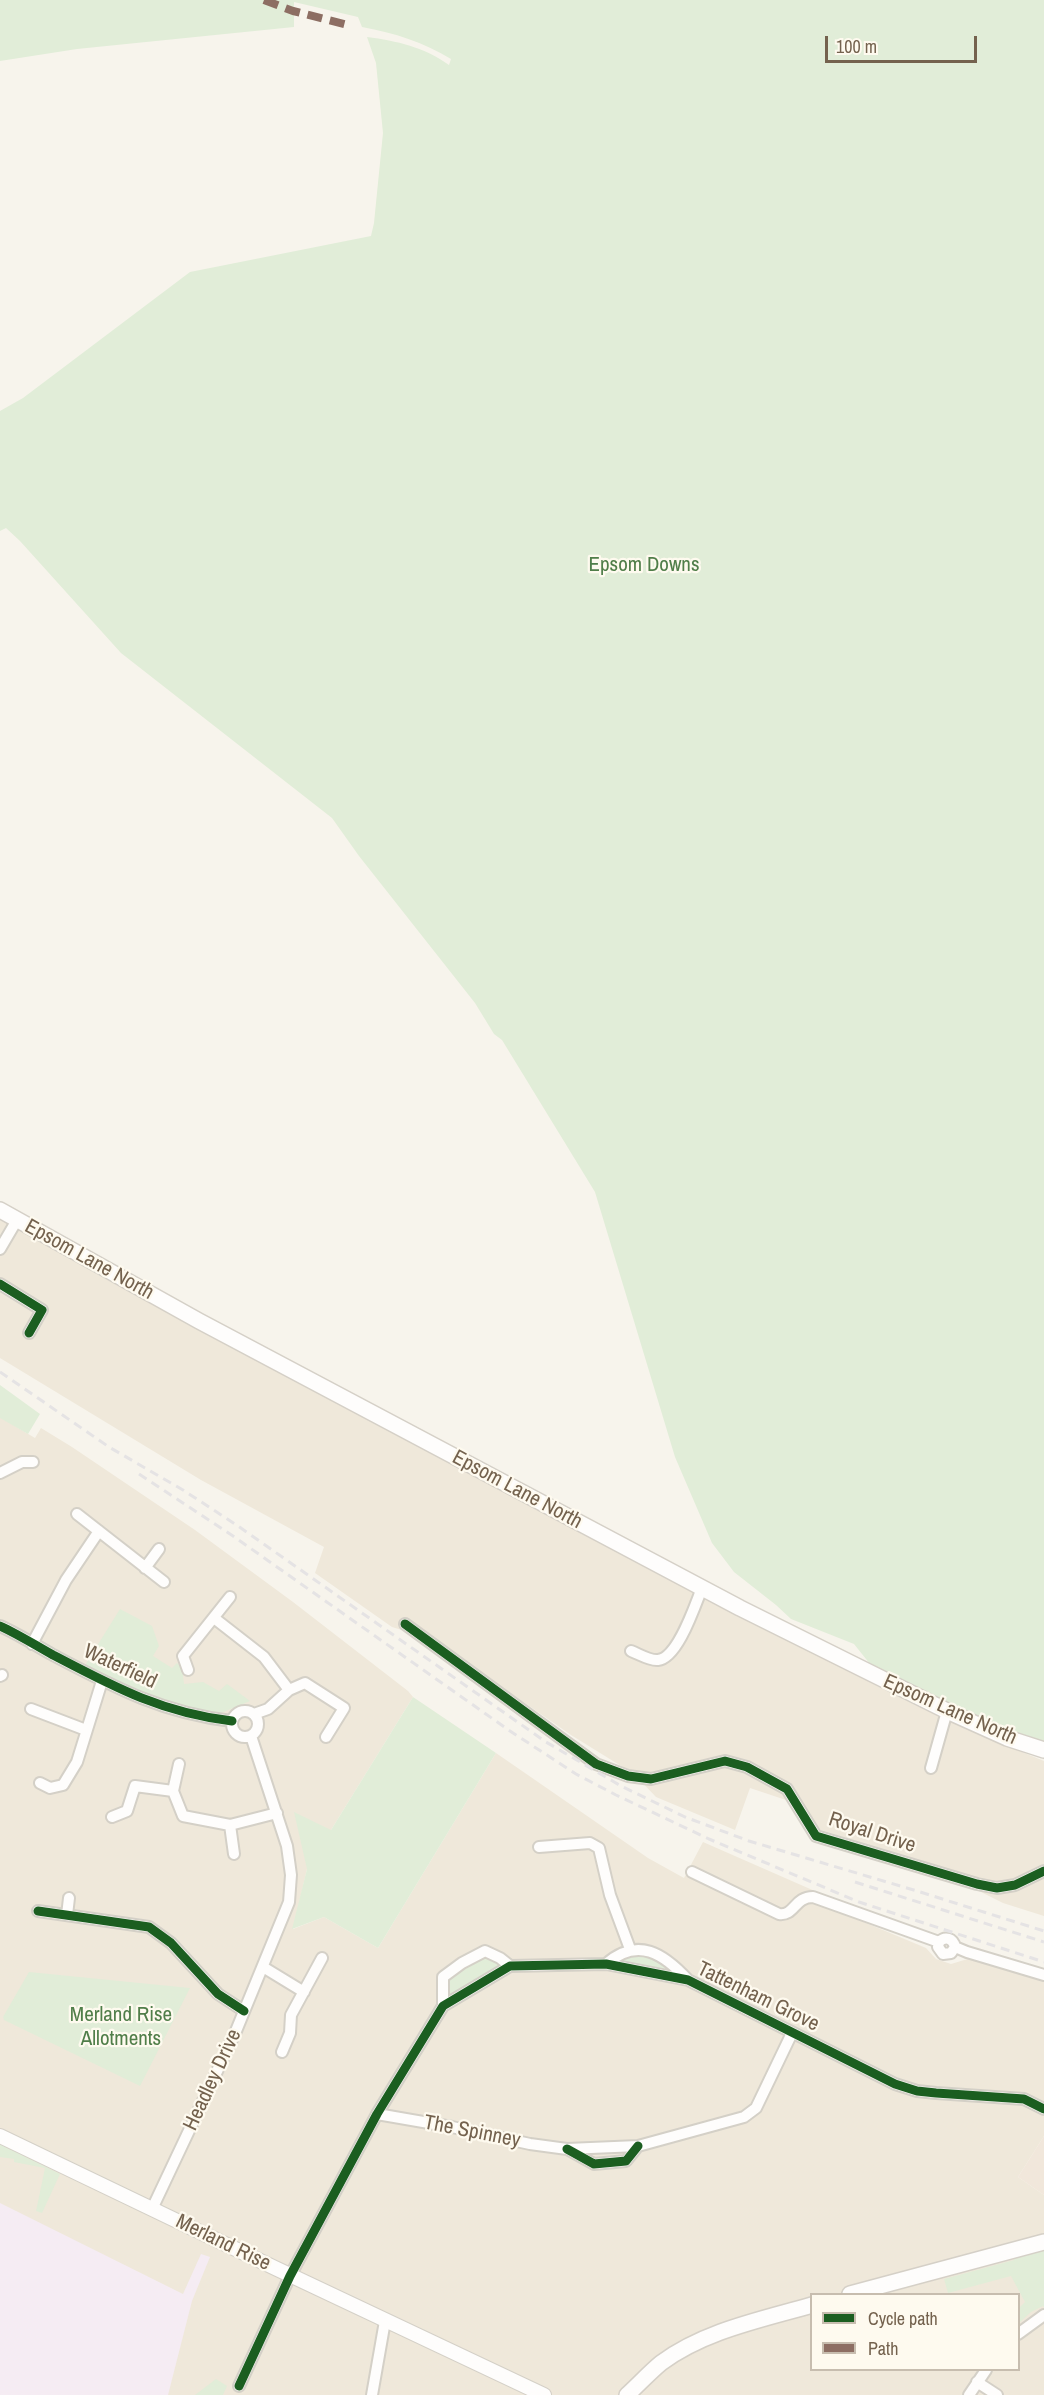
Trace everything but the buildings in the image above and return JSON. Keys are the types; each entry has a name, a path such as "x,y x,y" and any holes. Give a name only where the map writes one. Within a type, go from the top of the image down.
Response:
{"main road":[{"name":"Epsom Lane North","path":"0,1210 199,1321 702,1588 947,1712 1007,1738 1044,1750"},
{"path":"857,2293 1044,2242"},
{"path":"627,2395 660,2364 688,2346 722,2331 810,2307"}],"street":[{"path":"0,1250 17,1220"},
{"path":"0,1284 42,1310 29,1333"},
{"path":"0,1473 22,1462 33,1462"},
{"path":"77,1514 164,1582"},
{"path":"32,1644 66,1580 99,1531"},
{"path":"145,1568 159,1549"},
{"path":"631,1651 655,1660 662,1660 669,1654 683,1634 702,1588"},
{"path":"188,1670 183,1656 230,1597"},
{"path":"214,1618 264,1657 288,1690"},
{"name":"Royal Drive","path":"405,1624 596,1764 628,1776 651,1779 725,1761 747,1767 788,1790 816,1836 977,1884 998,1888 1015,1885 1044,1871"},
{"name":"Waterfield","path":"0,1626 102,1681 141,1699 185,1714 232,1721"},
{"path":"40,1783 50,1788 63,1785 77,1762 102,1681"},
{"path":"251,1736 239,1735 233,1728 232,1721 237,1713 243,1711 254,1714 268,1709 288,1690 305,1683 344,1708 326,1737"},
{"path":"30,1709 86,1730"},
{"path":"931,1768 947,1712"},
{"path":"251,1736 259,1725 254,1714"},
{"path":"244,2011 289,1902 291,1875 287,1846 251,1736"},
{"path":"179,1764 173,1791 183,1816 230,1826 277,1813"},
{"path":"112,1817 128,1811 135,1786 173,1791"},
{"path":"230,1826 234,1854"},
{"path":"539,1847 590,1843 599,1848 610,1895 630,1949 606,1964"},
{"path":"692,1872 779,1914 785,1915 792,1911 797,1902 804,1897 813,1897 939,1942 939,1950 943,1954 951,1953 954,1947 1044,1975"},
{"path":"67,1915 69,1898"},
{"name":"Headley Drive","path":"38,1911 149,1927 171,1943 218,1994 244,2011 152,2209"},
{"name":"Tattenham Grove","path":"630,1949 652,1952 670,1961 688,1980"},
{"name":"Tattenham Grove","path":"443,2006 443,1977 462,1963 485,1951 510,1966"},
{"path":"282,2052 290,2032 291,2015 322,1958"},
{"name":"Tattenham Grove","path":"239,2386 290,2276 377,2114 443,2006 510,1966 606,1964 688,1980 895,2084 917,2091 1024,2099 1044,2109"},
{"path":"264,1967 304,1992"},
{"name":"The Spinney","path":"377,2114 567,2149 638,2146 744,2117 756,2108 792,2033"},
{"name":"Merland Rise","path":"0,2136 544,2395"},
{"name":"The Spinney","path":"567,2149 594,2164 626,2161 638,2146"},
{"path":"1020,2333 1044,2315"},
{"path":"372,2395 385,2321"},
{"path":"969,2395 985,2371"},
{"path":"977,2382 997,2395"}],"shaded area":[{"path":"0,1218 102,1277 883,1689 971,1731 1044,1761 1044,1916 1003,1903 921,1862 818,1829 792,1802 750,1788 735,1830 656,1797 634,1774 571,1735 434,1640 392,1627 315,1573 324,1547 201,1480 0,1358"},
{"path":"0,1417 35,1438 41,1428 195,1530 293,1602 413,1697 307,1869 293,1929 324,1917 378,1948 496,1753 648,1858 684,1878 703,1842 817,1892 835,1910 926,1948 936,1959 951,1964 974,1957 1044,1980 1044,2136 1018,2177 1044,2195 1044,2395 0,2395"},
{"path":"1044,2136 1044,2195 1018,2177"},
{"path":"0,2203 183,2294 201,2254 210,2257 192,2301 168,2395 0,2395"}],"green space":[{"name":"Epsom Downs","path":"0,0 1044,0 1044,1742 994,1725 870,1664 854,1644 791,1619 734,1572 712,1543 675,1457 595,1192 502,1040 494,1034 475,1003 359,856 332,818 121,653 20,541 6,528 0,531 0,411 23,398 190,272 371,236 383,133 376,63 367,37 410,46 449,65 451,59 408,39 362,27 358,17 294,2 294,27 77,49 0,61"},
{"path":"0,1385 40,1414 28,1434 0,1418"},
{"path":"120,1609 152,1626 159,1646 153,1656 172,1668 177,1663 182,1668 184,1684 203,1682 219,1691 227,1684 250,1701 209,1718 82,1670"},
{"path":"413,1697 496,1753 378,1948 324,1917 292,1929 307,1869 294,1812 331,1830"},
{"path":"485,1951 510,1966 443,2006 443,1977"},
{"path":"652,1952 688,1980 607,1964 616,1956"},
{"name":"Merland Rise Allotments","path":"29,1972 190,1988 140,2086 4,2020 3,2017"},
{"path":"0,2144 60,2174 42,2213 36,2211 45,2168 0,2157"},
{"path":"1044,2242 1044,2308 1043,2306 1031,2312 1020,2322 1020,2307 1025,2302 1011,2276 948,2293 944,2279 1014,2260 1015,2249"},
{"path":"216,2379 227,2386 223,2395 195,2395"}],"railway":[{"path":"0,1372 109,1447 183,1490 238,1526 546,1742 621,1786 685,1817 749,1841 1044,1931"},
{"path":"139,1474 233,1536 510,1731 576,1774 709,1839 859,1902 1044,1962"},
{"path":"855,1882 1044,1942"}],"marked path":[{"path":"264,0 293,11 352,26"}],"cycle path":[{"path":"0,1284 42,1310 29,1333"},
{"path":"405,1624 596,1764 628,1776 651,1779 725,1761 747,1767 787,1789 816,1836 997,1888 1015,1885 1044,1871"},
{"path":"0,1626 97,1678 139,1697 183,1712 232,1721"},
{"path":"38,1911 149,1927 171,1943 218,1994 244,2011"},
{"path":"239,2386 290,2276 377,2114 443,2006 510,1966 606,1964 688,1980 895,2084 917,2091 1024,2099 1044,2109"},
{"path":"567,2149 594,2164 626,2161 638,2146"}]}
